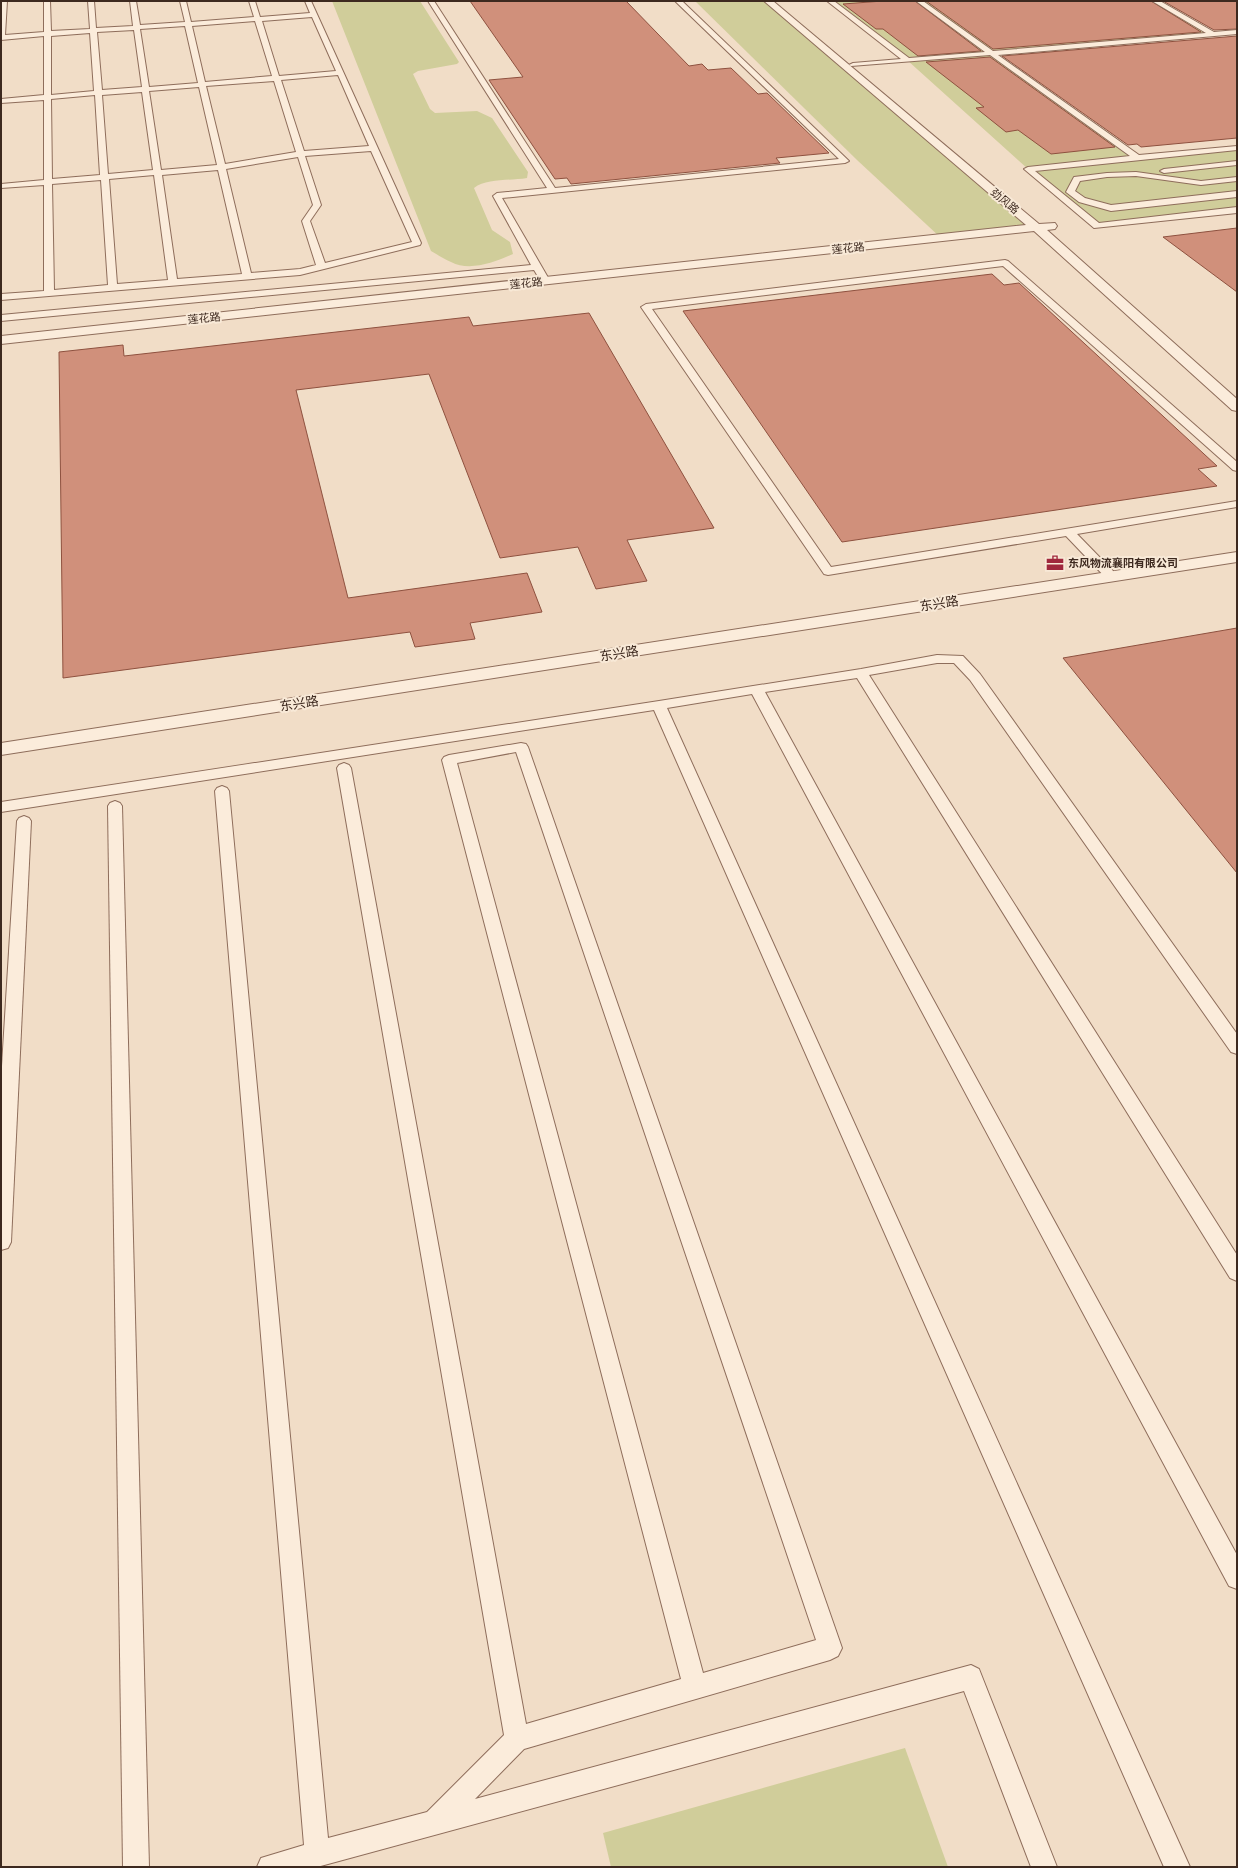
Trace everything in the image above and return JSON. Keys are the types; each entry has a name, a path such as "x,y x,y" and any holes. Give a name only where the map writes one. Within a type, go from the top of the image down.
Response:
{"street":[{"name":"劲风路","path":"768,1 1036,227 1237,407"},
{"name":"劲风路","path":"780,1 853,65 1051,226 1111,279"},
{"name":"莲花路","path":"1,340 1051,226"},
{"name":"东兴路","path":"1,749 1111,576 1237,558"}],"lane":[{"path":"4,1 1,37 314,15"},
{"path":"48,1 49,293"},
{"path":"91,1 114,288"},
{"path":"133,1 173,282"},
{"path":"183,1 247,276"},
{"path":"252,1 317,205 306,221 321,266"},
{"path":"1,297 300,272 417,243 308,1"},
{"path":"431,1 552,190"},
{"path":"545,281 497,196 845,161 678,1"},
{"path":"830,1 907,60"},
{"path":"919,1 994,53 1136,158"},
{"path":"1155,1 1213,34"},
{"path":"853,65 1237,32"},
{"path":"1,101 340,73"},
{"path":"1,186 222,167 301,154 374,148"},
{"path":"1237,148 1028,169 1097,226 1237,210"},
{"path":"1237,163 1136,174 1107,174 1077,179 1070,192 1082,200 1111,208 1237,194"},
{"path":"1136,174 1201,183 1237,179"},
{"path":"1237,468 1005,263 646,307 828,571 1237,504"},
{"path":"1,318 538,267"},
{"path":"1069,532 1111,576"},
{"path":"1,807 659,705 861,673 937,659 958,659 975,677 1237,1046"},
{"path":"861,673 1237,1272"},
{"path":"756,689 1237,1578"},
{"path":"659,705 1177,1867"},
{"path":"435,1822 517,1739 695,1688 830,1648 521,747 450,760 695,1688"},
{"path":"344,768 517,1739"},
{"path":"222,791 317,1854"},
{"path":"115,806 136,1867"},
{"path":"1,1242 24,821"},
{"path":"270,1867 970,1677 1044,1867"}],"shaded area":[{"path":"332,1 420,1 459,62 457,64 418,71 413,74 430,109 435,113 477,111 492,118 528,172 527,178 492,181 474,188 492,230 510,242 513,254 490,263 466,266 451,262 431,251"},
{"path":"695,1 768,1 1036,227 941,238 857,160"},
{"path":"830,1 1155,1 1213,34 994,53 1137,158 1237,148 1237,210 1097,226 1028,169 907,60"},
{"path":"905,1748 948,1867 611,1867 603,1833"}],"building":[{"path":"470,1 626,1 689,66 702,64 708,70 731,68 758,94 767,93 829,153 776,158 780,163 571,184 567,178 555,179 489,80 523,77"},
{"path":"883,1 915,1 981,51 918,56 883,29 876,29 843,4"},
{"path":"926,1 1151,1 1201,32 993,49"},
{"path":"1163,1 1237,1 1237,29 1214,30"},
{"path":"1237,36 1237,138 1141,147 1137,144 1128,145 1002,56"},
{"path":"990,57 1115,147 1051,154 1018,130 1006,132 976,108 984,107 926,62"},
{"path":"1237,228 1237,292 1163,237"},
{"path":"992,274 1004,285 1019,283 1217,466 1198,469 1217,486 842,542 683,311"},
{"path":"589,313 714,528 627,540 647,581 596,589 578,547 500,558 429,374 296,390 348,598 527,573 542,612 470,623 475,639 415,647 410,632 63,678 59,352 123,345 124,356 469,317 473,326"},
{"path":"1237,628 1237,873 1063,658"}],"place":[{"name":"东风物流襄阳有限公司","path":"1055,563"}]}
